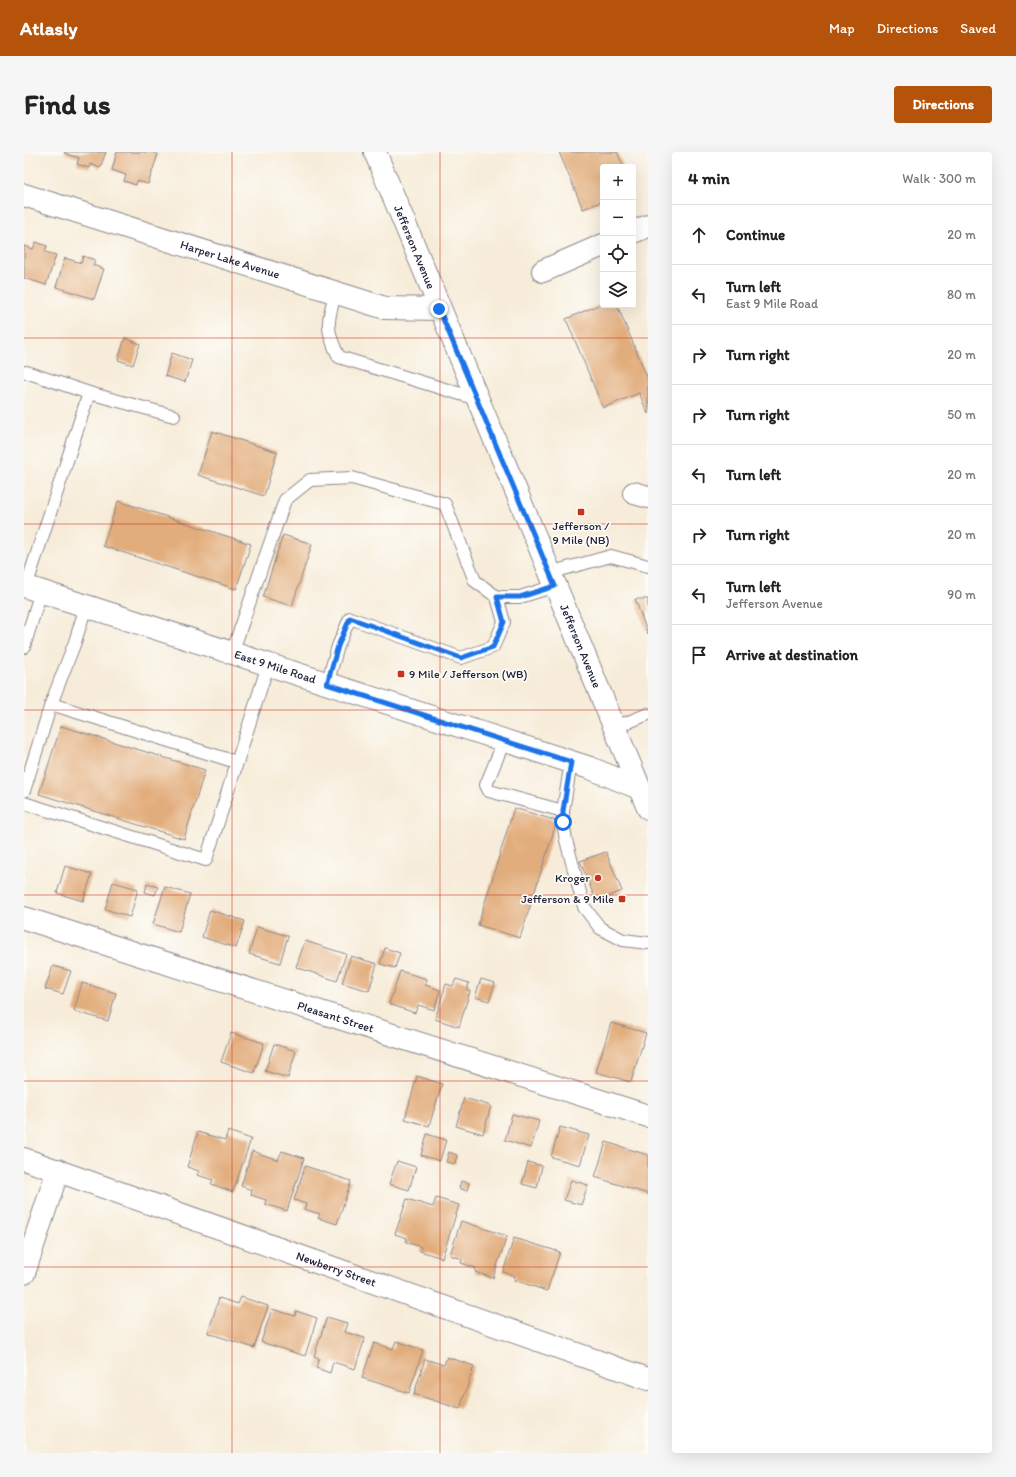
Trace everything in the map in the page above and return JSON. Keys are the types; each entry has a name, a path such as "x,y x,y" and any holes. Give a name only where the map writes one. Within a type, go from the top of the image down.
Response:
{"street":[{"name":"Jefferson Avenue","path":"375,152 614,728 645,796"},
{"name":"Harper Lake Avenue","path":"24,195 385,308 439,309"},
{"path":"636,231 648,226"},
{"path":"542,271 600,246"},
{"name":"East 9 Mile Road","path":"30,588 571,762 645,796"},
{"name":"Pleasant Street","path":"24,918 648,1116"},
{"name":"Newberry Street","path":"24,1159 648,1379"},
{"path":"24,1273 58,1170"}],"lane":[{"path":"336,292 328,318 331,341 339,357 477,399"},
{"path":"26,372 89,393 174,416"},
{"path":"24,647 30,588 89,393"},
{"path":"232,653 285,500 310,480 352,478 445,504 475,581 497,597 520,597 552,580 611,556 648,566"},
{"path":"327,684 338,646 350,618 461,658 493,647 504,622 497,597"},
{"path":"24,791 51,704 75,642 86,606"},
{"path":"24,803 206,860 268,665"},
{"path":"51,704 236,762"},
{"path":"614,728 648,714"},
{"path":"504,741 486,785 489,791 563,811"},
{"path":"571,762 563,811 566,840 584,908 600,928 623,940 648,943"}],"building":[{"path":"64,152 106,152 100,168 90,164 89,168 77,164 79,158"},
{"path":"117,152 150,152 158,154 148,184 137,181 136,185 124,181 126,175 112,170"},
{"path":"559,152 617,152 623,164 600,164 600,202 583,209"},
{"path":"36,242 47,246 45,252 56,255 46,285 24,278 24,246 33,249"},
{"path":"83,256 95,260 93,265 104,269 94,299 56,287 65,258 81,263"},
{"path":"600,304 600,308 618,308 648,379 648,414 639,393 603,408 566,319"},
{"path":"125,338 140,344 133,365 118,360"},
{"path":"172,353 192,360 185,382 165,376"},
{"path":"212,431 277,452 264,496 198,475"},
{"path":"118,501 251,544 236,589 103,546"},
{"path":"283,535 312,544 292,606 263,597"},
{"path":"635,599 648,599 648,634"},
{"path":"61,726 205,770 184,839 39,794"},
{"path":"514,808 557,821 520,938 478,925"},
{"path":"606,852 622,891 596,901 580,861"},
{"path":"65,866 92,874 83,901 57,893"},
{"path":"113,882 138,889 130,917 105,909"},
{"path":"147,884 158,887 155,895 145,892"},
{"path":"165,887 190,894 179,932 153,924"},
{"path":"210,910 245,921 236,948 202,937"},
{"path":"257,927 288,936 280,963 249,954"},
{"path":"305,941 346,954 337,981 296,967"},
{"path":"385,948 400,953 395,968 380,964"},
{"path":"351,956 377,964 369,991 342,983"},
{"path":"53,966 71,971 63,994 45,989"},
{"path":"400,971 427,979 425,985 440,990 434,1010 418,1005 415,1013 389,1004"},
{"path":"456,979 469,983 467,990 470,991 459,1027 435,1019 446,984 453,986"},
{"path":"481,979 495,983 489,1001 475,997"},
{"path":"82,983 116,993 108,1021 74,1011"},
{"path":"611,1023 646,1033 631,1082 596,1072"},
{"path":"231,1033 264,1043 254,1073 221,1062"},
{"path":"274,1044 296,1051 288,1078 265,1071"},
{"path":"417,1076 442,1084 429,1126 405,1119"},
{"path":"464,1098 491,1106 483,1134 456,1126"},
{"path":"512,1114 539,1121 531,1148 505,1140"},
{"path":"560,1127 589,1135 580,1165 551,1157"},
{"path":"228,1131 251,1139 233,1192 211,1184 213,1180 197,1175 199,1171 187,1167 198,1132 225,1140"},
{"path":"427,1134 446,1140 440,1161 421,1155"},
{"path":"606,1142 648,1155 648,1194 595,1177"},
{"path":"252,1151 278,1160 282,1151 304,1158 287,1211 265,1204 266,1200 251,1195 252,1190 241,1186"},
{"path":"449,1152 457,1155 455,1164 446,1162"},
{"path":"397,1161 416,1167 409,1190 389,1184"},
{"path":"528,1162 542,1166 537,1188 522,1184"},
{"path":"305,1166 351,1181 337,1224 318,1218 320,1214 304,1209 306,1204 294,1200"},
{"path":"571,1180 588,1185 581,1205 564,1200"},
{"path":"461,1181 469,1183 467,1191 459,1188"},
{"path":"436,1198 459,1205 442,1258 420,1251 421,1247 406,1242 407,1238 395,1234 407,1199 433,1207"},
{"path":"461,1221 507,1236 493,1278 475,1272 476,1268 461,1263 462,1259 450,1255"},
{"path":"514,1238 560,1252 547,1291 514,1280 515,1276 503,1272"},
{"path":"241,1297 268,1306 254,1348 208,1333 219,1298 238,1304"},
{"path":"272,1309 295,1316 296,1311 317,1318 305,1356 261,1342"},
{"path":"327,1317 347,1323 344,1332 365,1338 355,1369 333,1362 330,1373 316,1368 319,1358 314,1356"},
{"path":"396,1341 423,1350 409,1393 362,1378 374,1343 393,1349"},
{"path":"447,1357 474,1366 460,1409 414,1394 425,1359 444,1365"}],"place":[{"name":"Jefferson / 9 Mile (NB)","path":"581,512"},
{"name":"9 Mile / Jefferson (WB)","path":"401,674"},
{"name":"Kroger","path":"598,878"},
{"name":"Jefferson & 9 Mile","path":"622,899"}],"route":[{"path":"439,309 555,586 520,597 497,597 504,622 493,647 461,658 350,618 338,646 327,684 571,762 563,811 563,822"}]}
